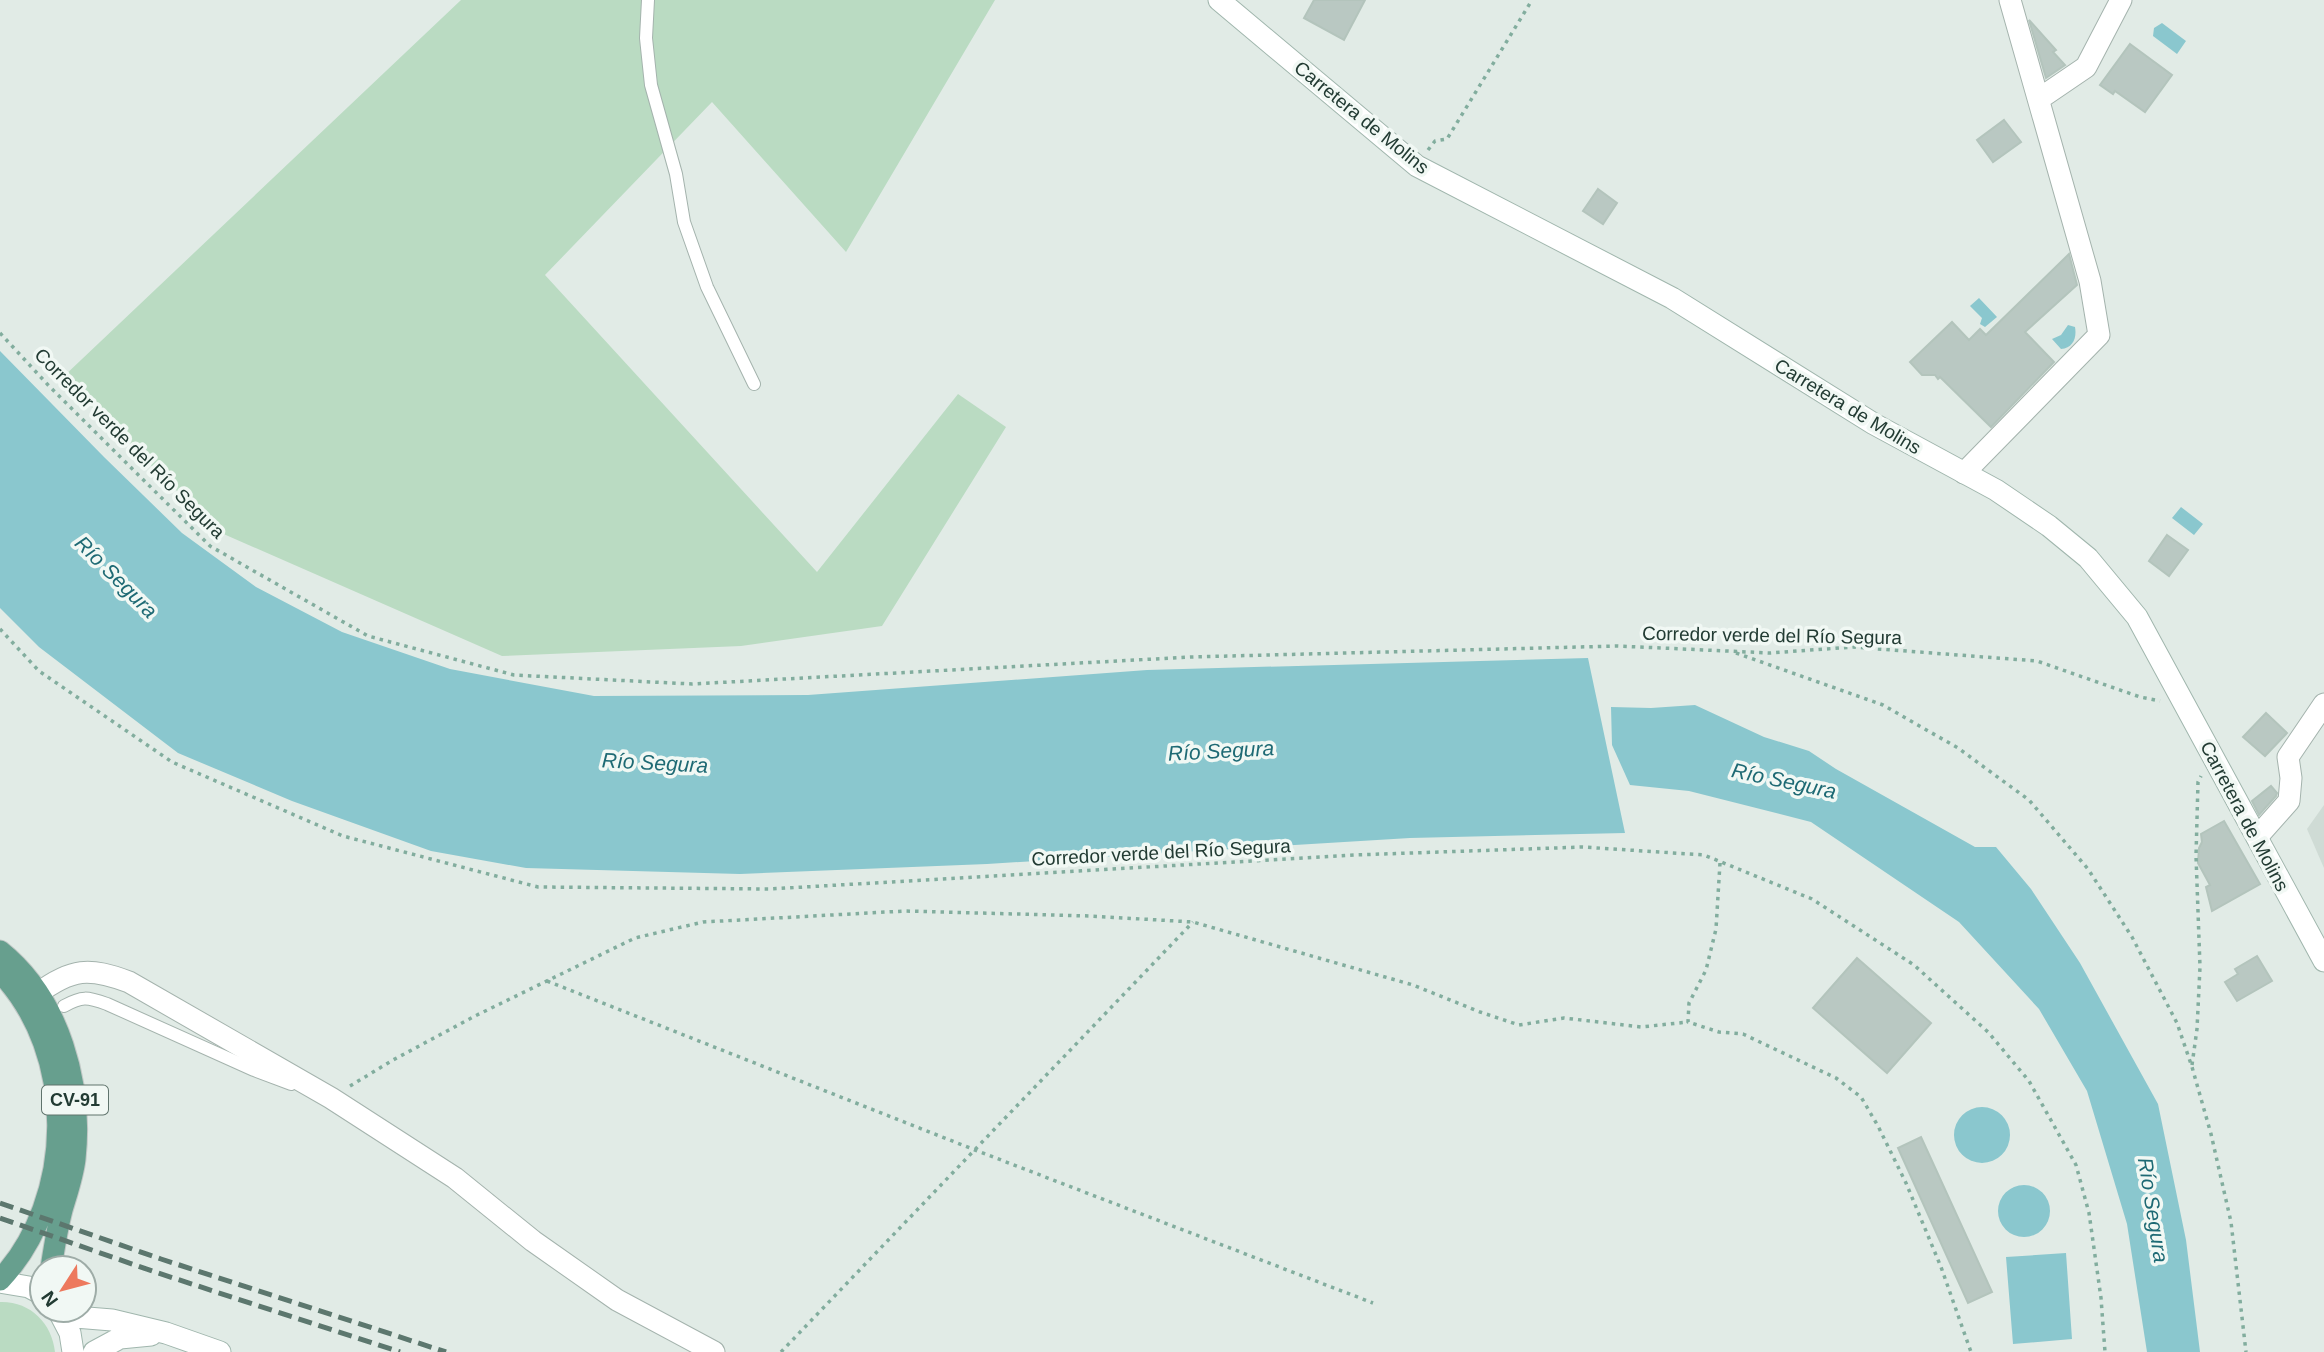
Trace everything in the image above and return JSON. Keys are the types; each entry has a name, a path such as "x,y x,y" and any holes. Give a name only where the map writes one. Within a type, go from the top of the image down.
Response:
{"main road":[{"name":"CV-91","path":"0,951 23,975 52,1018 74,1086 77,1120 75,1160 53,1254"},
{"name":"CV-91","path":"0,972 10,982 32,1016 43,1045 55,1091 59,1130 51,1183 38,1222 13,1266 0,1281"}],"street":[{"name":"Carretera de Molins","path":"1219,0 1417,166 1672,298 1874,424 1996,490 2088,558 2137,617 2324,961"},
{"path":"1964,473 2099,335 2090,281 2010,0"},
{"path":"2039,99 2086,66 2121,0"},
{"path":"2257,837 2289,801 2291,778 2288,757 2324,704"},
{"path":"37,994 57,979 71,974 105,973 129,982 331,1098 455,1178 533,1241 617,1300 714,1352"},
{"path":"0,1281 28,1287"},
{"path":"98,1318 166,1333 220,1352"},
{"path":"66,1324 73,1352"},
{"path":"94,1352 120,1338 166,1333"}],"lane":[{"path":"648,0 646,38 652,85 676,174 684,222 707,287 754,384"},
{"path":"64,1006 79,998 92,998 254,1070 331,1098"}],"path":[{"path":"1417,166 1435,141 1447,139 1532,0"},
{"name":"Corredor verde del Río Segura","path":"0,333 49,386 210,546 368,636 514,675 692,684 1191,657 1618,646 1770,653 1853,647 2037,661 2140,697 2186,707"},
{"name":"Corredor verde del Río Segura","path":"0,629 39,671 172,762 343,836 538,887 770,889 1354,855 1583,846 1704,855 1812,899 1914,965 1988,1032 2029,1081 2076,1165 2089,1213 2101,1298 2105,1352"},
{"path":"1731,651 1883,705 1958,748 2029,800 2088,869 2132,937 2177,1023 2192,1067 2231,1222 2246,1352"},
{"path":"2192,1067 2200,967 2196,856 2198,782 2210,750"},
{"path":"1688,1022 1689,1003 1706,970 1716,929 1720,862"},
{"path":"331,1098 393,1060 475,1016 635,939 704,922 905,911 1193,922 1413,985 1519,1025 1564,1018 1641,1027 1688,1022 1719,1032 1743,1034 1836,1078 1861,1097 1878,1126 1941,1267 1971,1352"},
{"path":"781,1352 1193,922"},
{"path":"547,981 1373,1303"}],"shaded area":[{"path":"2324,805 2324,868 2307,829"}],"green space":[{"path":"461,0 995,0 846,252 712,102 545,275 817,572 958,394 1006,427 882,626 741,646 502,656 219,532 62,378"},
{"path":"0,1302 21,1305 28,1309 28,1324 45,1324 55,1352 0,1352"}],"water":[{"path":"2162,23 2186,41 2177,54 2153,36 2154,28"},
{"path":"1979,298 1997,317 1985,327 1980,324 1982,318 1970,306"},
{"path":"2068,325 2075,327 2075,339 2069,347 2061,349 2052,339 2061,335"},
{"name":"Río Segura","path":"0,351 182,533 256,587 342,632 450,669 594,696 808,695 1147,670 1588,658 1625,833 1410,838 987,864 740,874 526,868 431,851 292,801 178,753 39,647 0,608"},
{"path":"2181,507 2203,524 2194,535 2172,518"},
{"name":"Río Segura","path":"1695,705 1764,737 1809,751 1975,847 1996,847 2031,889 2080,963 2158,1104 2186,1240 2200,1352 2147,1352 2127,1224 2087,1091 2039,1009 1959,922 1811,822 1689,791 1630,785 1612,745 1611,707"},
{"path":"1976,1107 1988,1107 2002,1115 2010,1129 2008,1146 2002,1155 1988,1163 1976,1163 1959,1151 1954,1141 1954,1129 1966,1112"},
{"path":"2024,1185 2034,1187 2042,1193 2048,1201 2048,1221 2042,1229 2034,1235 2024,1237 2014,1235 2006,1229 2000,1221 1998,1211 2000,1201 2006,1193 2014,1187"},
{"path":"2066,1253 2072,1339 2013,1344 2006,1257"}],"building":[{"path":"1314,0 1365,0 1344,40 1304,18"},
{"path":"2029,20 2056,50 2053,52 2065,65 2046,78"},
{"path":"2130,44 2172,75 2145,112 2115,91 2113,94 2100,85"},
{"path":"2004,120 2021,142 1993,162 1977,140"},
{"path":"1598,189 1617,203 1603,224 1583,211"},
{"path":"2069,254 2077,285 2025,332 2054,362 1991,427 1940,377 1938,379 1935,375 1922,375 1910,362 1952,322 1969,340 1980,329 1986,335"},
{"path":"2167,535 2188,550 2169,576 2149,561"},
{"path":"2266,713 2287,733 2265,756 2243,737"},
{"path":"2271,786 2277,793 2276,796 2259,815 2252,801"},
{"path":"2224,821 2260,884 2212,911 2206,887 2210,885 2198,863 2199,848 2202,842 2201,834"},
{"path":"2257,956 2272,981 2237,1001 2225,982 2238,974 2235,969"},
{"path":"1857,958 1931,1023 1887,1073 1813,1008"},
{"path":"1921,1137 1992,1292 1968,1303 1898,1148"}],"railway":[{"path":"0,1203 446,1352"},
{"path":"0,1218 400,1352"}]}
